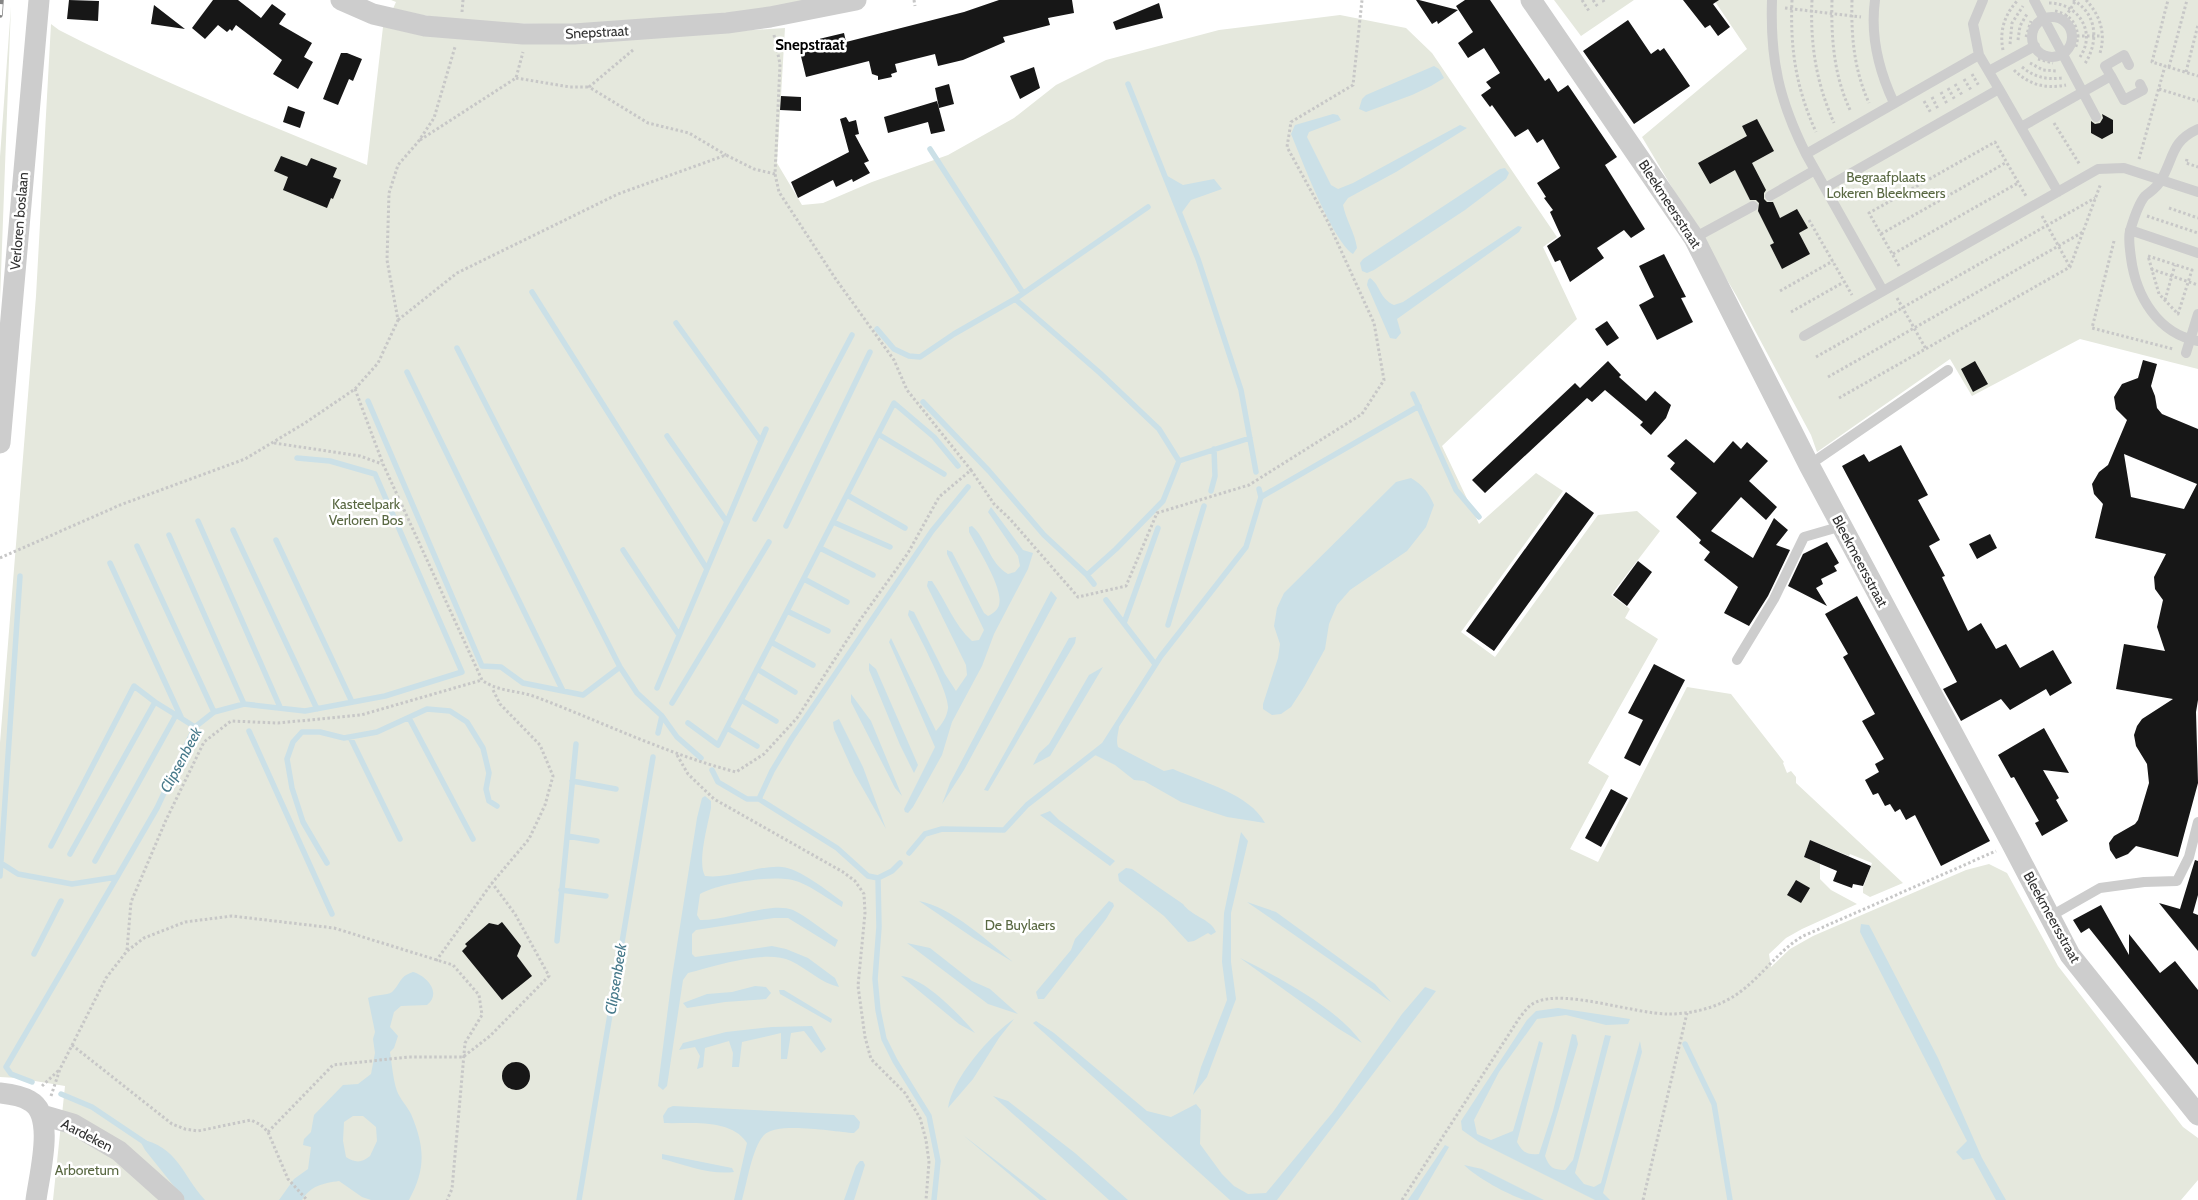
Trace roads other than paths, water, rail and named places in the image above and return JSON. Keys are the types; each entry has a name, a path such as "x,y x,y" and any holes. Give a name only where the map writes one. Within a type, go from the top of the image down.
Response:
{"street":[{"name":"Verloren boslaan","path":"0,442 39,0"},
{"name":"Snepstraat","path":"341,0 356,8 392,20 458,30 523,34 574,34 770,17 856,0"},
{"name":"Bleekmeersstraat","path":"1531,0 1694,238 1809,465 2070,955 2198,1115"},
{"path":"0,1093 31,1101 42,1115 45,1131 36,1200"},
{"name":"Aardeken","path":"42,1115 73,1124 118,1151 174,1200"}],"lane":[{"path":"1875,0 1873,31 1878,58 1886,85 1894,103"},
{"path":"1983,0 1974,24 1979,55 2058,192"},
{"path":"2034,0 2096,117"},
{"path":"1772,4 1771,37 1778,81 1790,122 1825,188 1887,289"},
{"path":"2054,17 2065,18 2075,36 2063,54 2047,56 2035,46 2033,30 2044,19 2054,17"},
{"path":"1989,71 2035,46"},
{"path":"1806,154 1979,55"},
{"path":"2129,65 2124,55 2105,66 2124,100 2143,90 2140,84"},
{"path":"2021,127 2110,76"},
{"path":"1825,188 1998,89"},
{"path":"2194,340 2173,332 2157,318 2144,302 2132,268 2130,230 2144,198 2161,180 2172,152 2181,139 2198,129"},
{"path":"1804,336 2098,168 2124,168 2198,192"},
{"path":"1770,196 1815,170"},
{"path":"1694,238 1753,206"},
{"path":"2130,230 2198,253"},
{"path":"2186,353 2194,340 2198,314"},
{"path":"1809,465 1948,370"},
{"path":"1738,660 1774,599 1804,537 1842,526"},
{"path":"2049,917 2100,888 2144,882 2177,881 2189,857 2198,822"}],"water":[{"path":"1434,66 1439,69 1444,78 1431,86 1366,112 1359,109 1362,99 1366,95"},
{"path":"1333,114 1338,115 1341,120 1309,132 1307,137 1331,185 1338,189 1353,183 1460,125 1467,128 1396,172 1348,198 1343,205 1356,242 1357,248 1353,254 1345,246 1327,217 1291,134 1295,125"},
{"path":"1505,168 1509,173 1506,179 1465,210 1374,270 1367,273 1362,271 1360,263 1363,259 1500,169"},
{"path":"1164,174 1183,185 1214,179 1222,189 1191,200 1180,215"},
{"path":"1518,226 1522,227 1519,232 1397,319 1401,333 1396,339 1390,338 1367,285 1370,278 1389,302 1394,305 1403,302"},
{"path":"1411,478 1425,490 1434,505 1426,527 1407,551 1350,590 1337,605 1329,624 1325,649 1304,687 1291,707 1281,714 1272,715 1263,709 1263,704 1278,658 1280,644 1274,626 1277,608 1284,593 1396,482"},
{"path":"991,507 1023,550 1033,553 1028,569 994,634 982,666 952,722 942,755 908,813 904,809 935,747 889,642 891,638 936,731 947,714 947,701 932,662 908,615 909,610 914,612 945,674 956,691 967,675 966,665 927,586 928,581 932,581 960,628 972,641 979,640 984,630 947,554 947,550 952,552 984,613 988,616 993,613 999,605 998,589 989,568 969,532 969,527 972,526 977,531 996,564 1008,574 1015,572 1020,566 1018,556 988,512"},
{"path":"1051,591 1057,598 964,770 942,804 950,783"},
{"path":"1076,637 1075,643 988,791 984,790 1069,638"},
{"path":"869,663 876,669 918,765 914,773 900,745 869,670"},
{"path":"1103,667 1050,756 1033,765 1039,753 1049,744 1089,675"},
{"path":"851,694 871,721 902,796 895,788 851,702"},
{"path":"839,719 863,767 886,829 854,773 834,729 833,722"},
{"path":"1119,721 1118,747 1164,771 1173,769 1224,790 1248,804 1265,823 1227,817 1181,802 1144,781 1134,780 1115,765 1093,754 1104,745"},
{"path":"705,796 711,801 711,808 702,862 705,876 725,876 773,867 789,868 805,876 843,902 842,907 810,887 789,879 749,880 709,890 700,894 697,915 700,920 722,918 761,909 784,908 793,910 810,920 838,940 835,947 788,918 774,918 696,930 692,934 692,954 695,957 772,946 786,949 808,958 835,978 839,987 826,982 791,961 780,958 768,957 740,960 688,973 683,980 667,1086 663,1090 658,1086 672,977 697,818 702,798"},
{"path":"1050,811 1059,820 1115,861 1110,866 1040,815"},
{"path":"1241,832 1248,841 1231,913 1231,962 1236,999 1207,1077 1193,1095 1201,1067 1227,1000 1222,962 1224,913"},
{"path":"1126,868 1132,869 1183,904 1191,912 1210,924 1216,932 1211,935 1208,933 1194,941 1188,942 1164,916 1119,881 1118,874"},
{"path":"919,901 931,904 956,917 1013,962 975,939"},
{"path":"1109,901 1114,906 1106,919 1044,999 1038,999 1036,992 1071,950 1075,939"},
{"path":"1247,902 1276,912 1375,984 1391,1002"},
{"path":"1861,924 1869,925 1938,1058 1982,1158 2006,1200 1996,1200 1973,1158 1963,1160 1956,1152 1967,1141 1860,932"},
{"path":"907,943 930,948 972,981 990,989 1018,1014 988,1004"},
{"path":"1240,958 1306,994 1338,1017 1362,1043 1339,1029"},
{"path":"413,972 423,977 428,981 433,990 431,1000 427,1005 401,1006 394,1012 390,1027 398,1036 394,1048 390,1052 397,1091 411,1114 421,1148 421,1168 415,1189 409,1200 371,1200 362,1197 339,1181 313,1188 302,1200 279,1200 294,1179 308,1169 311,1147 303,1145 304,1139 311,1132 314,1115 343,1085 358,1084 371,1074 375,1053 373,1039 375,1032 368,998 392,992 402,978","holes":["353,1116 363,1116 376,1127 377,1141 370,1156 364,1160 355,1161 346,1157 343,1141 344,1122"]},
{"path":"901,976 921,983 931,990 975,1033 959,1024"},
{"path":"755,986 766,987 771,993 766,999 725,1002 687,1008 683,1003 707,994 732,992"},
{"path":"1425,987 1436,991 1277,1200 1230,1200 1033,1023 1036,1021 1054,1033 1147,1111 1171,1117 1196,1104 1201,1110 1200,1144 1222,1174 1234,1186 1248,1194 1266,1193 1333,1112 1402,1014"},
{"path":"779,990 784,990 832,1019 831,1023 780,994"},
{"path":"1558,1008 1630,1019 1628,1024 1606,1025 1566,1015 1537,1019 1499,1072 1474,1120 1477,1134 1491,1140 1513,1131 1539,1041 1543,1043 1517,1142 1521,1149 1526,1152 1539,1154 1553,1111 1572,1034 1576,1035 1578,1044 1545,1156 1552,1167 1565,1170 1573,1160 1605,1035 1611,1036 1575,1173 1584,1184 1594,1187 1601,1183 1640,1041 1642,1052 1603,1193 1610,1200 1595,1200 1479,1142 1462,1130 1461,1121 1527,1020 1536,1011"},
{"path":"1014,1019 999,1038 973,1079 948,1108 951,1097 964,1071 994,1036"},
{"path":"812,1026 826,1049 821,1053 804,1031 791,1033 787,1059 781,1059 781,1033 742,1042 739,1067 732,1067 733,1053 729,1041 705,1048 703,1067 697,1069 700,1056 695,1047 679,1050 683,1043 726,1032 772,1027"},
{"path":"993,1096 1008,1101 1075,1153 1128,1200 1109,1200"},
{"path":"673,1106 854,1115 860,1122 859,1128 854,1133 793,1128 771,1131 764,1135 756,1148 742,1200 734,1200 747,1143 731,1129 721,1126 697,1123 664,1123 663,1116 668,1108"},
{"path":"963,1135 1047,1200 1040,1200"},
{"path":"139,1139 163,1148 171,1155 205,1200 185,1200 145,1150"},
{"path":"1445,1145 1449,1147 1418,1200 1408,1200"},
{"path":"662,1154 732,1168 734,1172 725,1173 698,1169 662,1159"},
{"path":"860,1161 863,1161 865,1165 854,1200 844,1200 856,1166"},
{"path":"1464,1165 1482,1169 1544,1200 1525,1200 1510,1194 1484,1180"}],"waterway":[{"path":"1128,84 1198,259 1241,390 1256,472"},
{"path":"930,149 1023,293"},
{"path":"1094,584 1087,575 1116,549 1163,501 1179,461 1159,429 1100,373 1015,299 1148,207"},
{"path":"532,292 707,569"},
{"path":"877,329 894,349 909,356 920,357 954,334 1015,299"},
{"path":"676,323 761,441"},
{"path":"755,519 852,335"},
{"path":"457,348 620,667"},
{"path":"786,526 870,352"},
{"path":"407,372 563,691"},
{"path":"1413,394 1456,490 1479,517"},
{"path":"368,401 482,666 501,667 523,683 583,695 620,667 637,693 662,716 658,733"},
{"path":"923,402 989,471 1044,535 1087,575"},
{"path":"688,723 718,745 894,403 934,437 958,466"},
{"path":"909,853 925,834 942,829 1004,830 1027,805 1104,745 1161,656 1246,547 1261,497 1419,406"},
{"path":"657,688 766,429"},
{"path":"878,434 944,474"},
{"path":"667,436 727,522"},
{"path":"1179,461 1250,438"},
{"path":"1211,491 1215,476 1214,449"},
{"name":"Clipsenbeek","path":"1,863 18,874 72,884 117,877 157,808 195,727 214,712 244,704 305,711 385,696 462,672 375,474 330,461 297,458"},
{"path":"759,799 772,771 792,738 932,531 968,487"},
{"path":"1259,489 1261,497"},
{"path":"847,495 905,528"},
{"path":"1168,625 1204,506"},
{"path":"198,521 280,707"},
{"path":"833,522 890,547"},
{"path":"1124,623 1158,528"},
{"path":"233,530 317,709"},
{"path":"169,535 244,704"},
{"path":"276,540 352,702"},
{"path":"672,703 769,542"},
{"path":"137,546 214,712"},
{"path":"820,548 873,575"},
{"path":"623,550 679,635"},
{"path":"110,563 181,717"},
{"path":"0,876 20,576"},
{"path":"804,579 847,602"},
{"path":"1106,600 1155,664"},
{"path":"787,611 828,631"},
{"path":"771,642 813,665"},
{"path":"757,669 795,692"},
{"path":"51,846 134,686 155,702"},
{"path":"741,700 776,721"},
{"path":"70,854 155,702 176,715"},
{"path":"327,863 303,822 292,788 287,759 293,742 302,732 320,732 344,738 377,732 427,709 450,711 467,722 483,748 489,773 486,789 489,801 497,806"},
{"path":"95,861 176,715 195,727"},
{"name":"Clipsenbeek","path":"662,716 677,737 701,758"},
{"path":"409,718 473,839"},
{"path":"727,728 757,746"},
{"path":"249,731 332,914"},
{"path":"350,737 400,839"},
{"path":"557,941 576,744"},
{"name":"Clipsenbeek","path":"579,1200 653,757"},
{"name":"Clipsenbeek","path":"712,770 718,782 747,799 759,799 837,848 868,876 878,878 892,871 900,863"},
{"path":"572,781 616,789"},
{"path":"567,836 597,841"},
{"path":"32,1082 11,1074 6,1067 117,877"},
{"name":"Clipsenbeek","path":"878,878 879,927 875,979 878,1010 884,1039 895,1061 929,1116 938,1161 934,1200"},
{"path":"561,890 606,896"},
{"path":"34,954 61,901"},
{"path":"1685,1044 1714,1104 1730,1200"},
{"path":"61,1094 92,1107 147,1144"}],"railway":[{"path":"0,15 1,0"}],"district":[{"name":"Snepstraat","path":"810,45"}],"park label":[{"name":"Begraafplaats Lokeren Bleekmeers","path":"1886,186"},
{"name":"Kasteelpark Verloren Bos","path":"366,512"},
{"name":"De Buylaers","path":"1020,925"},
{"name":"Arboretum","path":"87,1170"}]}
